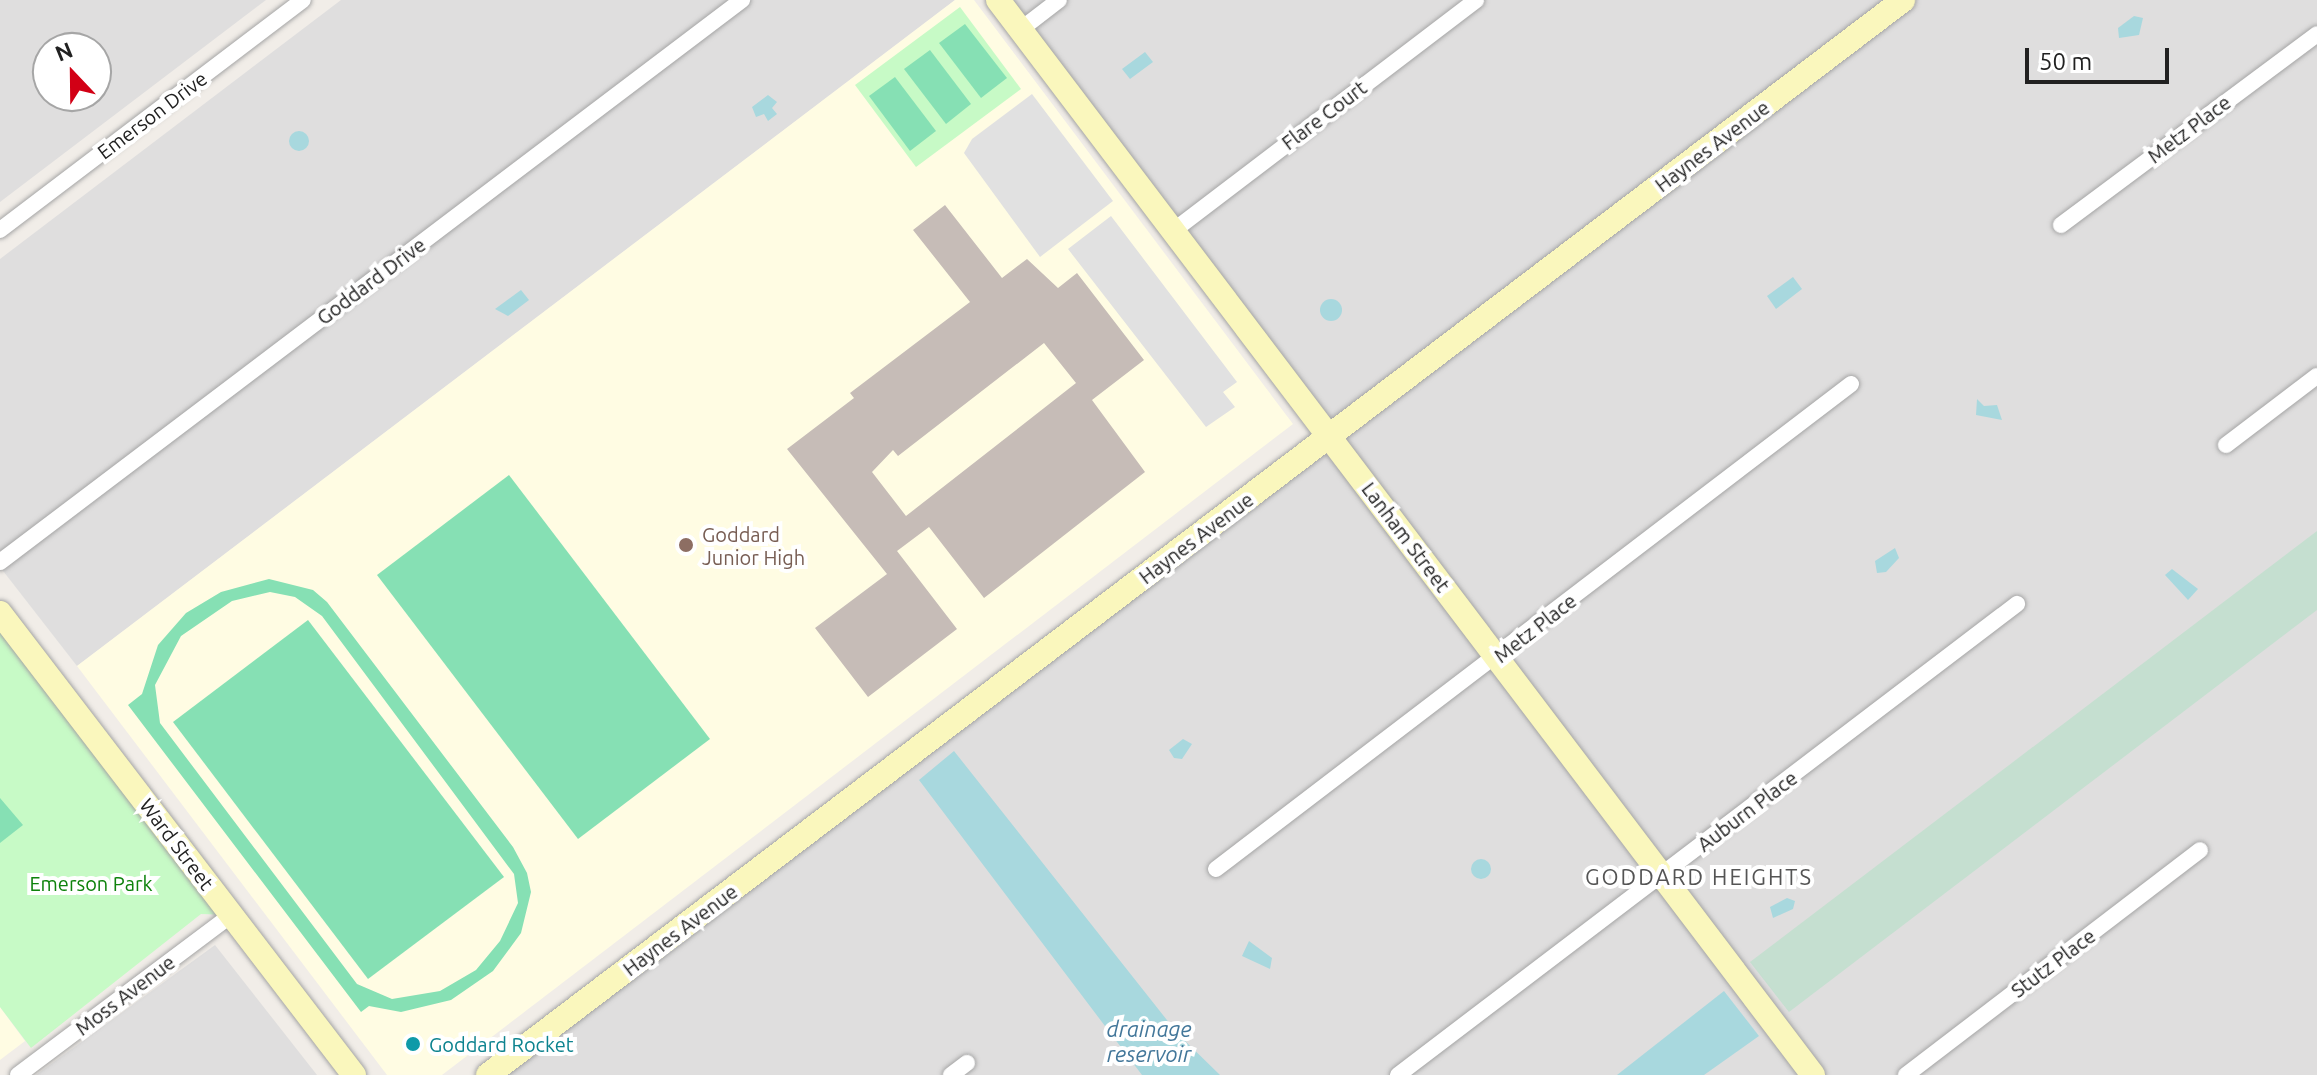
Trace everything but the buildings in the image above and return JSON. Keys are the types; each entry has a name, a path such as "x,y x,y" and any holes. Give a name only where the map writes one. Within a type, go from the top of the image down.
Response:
{"street":[{"name":"Emerson Drive","path":"0,230 303,0"},
{"name":"Goddard Drive","path":"0,562 742,0"},
{"name":"Lanham Street","path":"998,0 1813,1075"},
{"path":"1020,30 1059,0"},
{"name":"Flare Court","path":"1173,231 1476,0"},
{"name":"Haynes Avenue","path":"488,1075 1903,0"},
{"name":"Metz Place","path":"2061,225 2317,34"},
{"path":"2226,445 2317,376"},
{"name":"Metz Place","path":"1216,869 1497,658 1851,384"},
{"name":"Auburn Place","path":"1398,1075 2017,604"},
{"name":"Ward Street","path":"0,613 354,1075"},
{"name":"Stutz Place","path":"1906,1075 2200,850"},
{"name":"Moss Avenue","path":"18,1075 231,915"},
{"path":"951,1075 967,1063"}],"shaded area":[{"path":"0,0 266,0 0,202"},
{"path":"341,0 955,0 77,666 0,567 0,259"},
{"name":"Goddard Junior High","path":"955,0 974,0 1293,424 442,1075 387,1075 77,666"},
{"path":"1003,0 2317,0 2317,1075 486,1075 1330,436"},
{"path":"1032,94 1113,201 1040,257 964,153 972,139"},
{"path":"1111,216 1237,382 1223,392 1235,407 1206,427 1068,249"},
{"path":"215,945 317,1075 36,1075"},
{"path":"0,1007 25,1041 0,1060"}],"green space":[{"path":"960,7 1021,89 916,167 855,85"},
{"path":"965,24 1007,78 981,98 939,43"},
{"path":"930,50 971,104 946,124 904,69"},
{"path":"895,77 936,131 910,151 869,96"},
{"path":"509,475 710,739 578,839 377,575"},
{"path":"2317,531 2317,610 1789,1012 1750,962"},
{"path":"269,579 313,590 327,602 513,847 527,873 531,892 521,933 493,971 451,1000 401,1012 369,1006 361,1012 128,705 142,694 158,645 186,613 221,592","holes":["270,592 295,597 322,616 514,874 518,903 500,941 476,970 440,991 392,999 357,984 160,723 155,685 181,636 232,601"]},
{"name":"Emerson Park","path":"0,614 231,915 201,914 31,1048 0,1007"},
{"path":"308,620 504,877 368,979 173,722"},
{"path":"0,798 23,825 0,843"}],"water":[{"path":"2134,16 2143,18 2139,35 2119,38 2118,28"},
{"path":"1145,52 1153,62 1130,79 1122,69"},
{"path":"768,95 777,102 772,108 777,114 768,121 764,114 756,117 752,107"},
{"path":"299,131 306,134 309,141 306,148 299,151 292,148 289,141 292,134"},
{"path":"1793,277 1802,289 1776,309 1767,296"},
{"path":"521,290 529,300 508,316 495,309"},
{"path":"1331,299 1339,302 1342,310 1339,318 1331,321 1323,318 1320,310 1323,302"},
{"path":"1977,399 1984,406 1997,405 2002,420 1976,415"},
{"path":"1895,548 1899,558 1886,572 1877,573 1875,561"},
{"path":"2172,569 2198,589 2188,600 2165,575"},
{"path":"1183,739 1192,744 1182,759 1174,758 1169,750"},
{"name":"drainage reservoir","path":"954,751 1178,1034 1220,1075 1142,1075 919,780"},
{"path":"1481,859 1488,862 1491,869 1488,876 1481,879 1474,876 1471,869 1474,862"},
{"path":"1787,898 1795,901 1793,909 1773,918 1770,907"},
{"path":"1249,941 1272,958 1270,969 1242,956"},
{"path":"1724,991 1759,1036 1704,1075 1617,1075"}],"place":[{"name":"Goddard Junior High","path":"686,545"},
{"name":"Goddard Rocket","path":"413,1044"}],"district":[{"name":"GODDARD HEIGHTS","path":"1699,877"}]}
